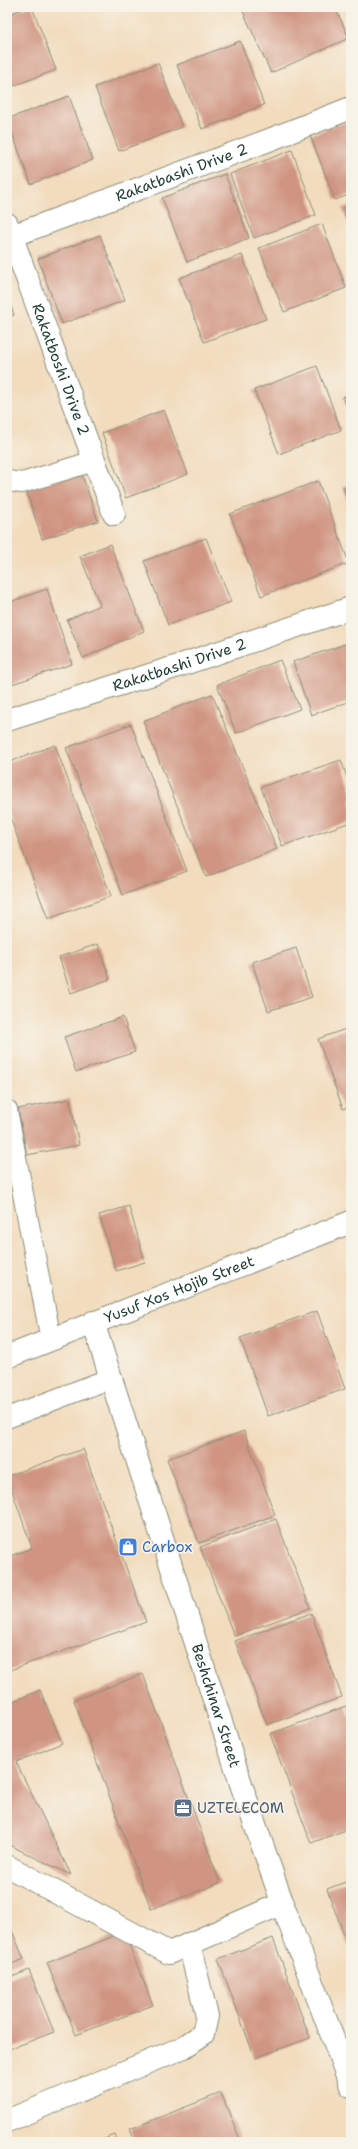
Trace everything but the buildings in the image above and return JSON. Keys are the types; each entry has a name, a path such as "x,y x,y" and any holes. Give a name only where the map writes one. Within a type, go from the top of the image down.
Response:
{"street":[{"name":"Rakatbashi Drive 2","path":"10,230 269,140 351,108"},
{"name":"Rakatboshi Drive 2","path":"10,230 114,514"},
{"name":"Rakatbashi Drive 2","path":"7,720 175,667 351,608"},
{"name":"Yusuf Xos Hojib Street","path":"7,1357 351,1222"},
{"name":"Beshchinar Street","path":"93,1322 239,1779 351,2086"},
{"path":"7,1866 169,1953 283,1903"},
{"path":"7,2121 184,2047 203,2034 207,2016 189,1944"}],"lane":[{"path":"7,481 22,483 94,461"},
{"path":"7,1110 51,1340"},
{"path":"7,1418 111,1378"}],"place":[{"name":"Carbox","path":"128,1547"},
{"name":"UZTELECOM","path":"183,1808"}]}
